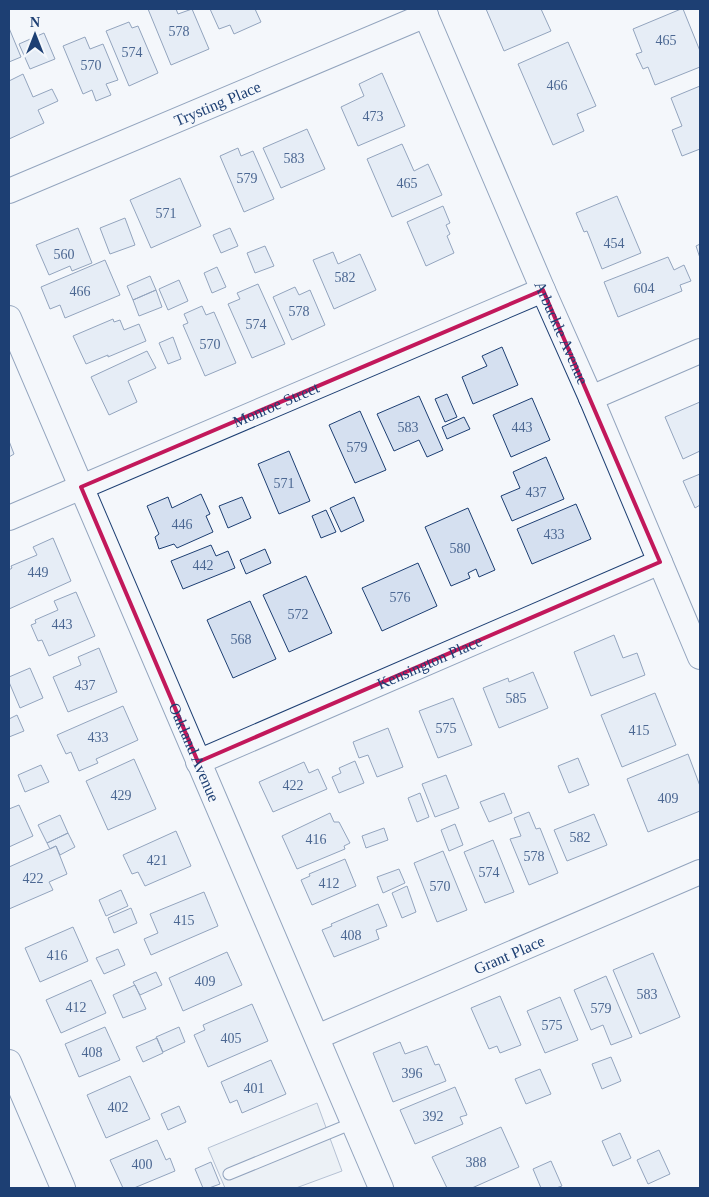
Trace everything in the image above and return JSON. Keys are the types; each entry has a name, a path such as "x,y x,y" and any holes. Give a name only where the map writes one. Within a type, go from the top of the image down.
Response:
{"street":[{"name":"Trysting Place","path":"9,191 424,12"},
{"name":"Arbuckle Avenue","path":"424,12 543,290 592,398 700,657"},
{"name":"Monroe Street","path":"9,518 543,290"},
{"name":"Oakland Avenue","path":"9,318 381,1188"},
{"path":"592,398 700,351"},
{"name":"Kensington Place","path":"198,762 660,562"},
{"name":"Grant Place","path":"317,1037 700,872"},
{"path":"9,1062 63,1188"}],"lane":[{"path":"229,1174 353,1123"}],"highlighted area":[{"path":"543,290 660,562 198,762 81,487"}],"shaded area":[{"path":"317,1103 342,1171 296,1188 225,1188 208,1148"}],"building":[{"path":"148,9 176,9 178,14 192,9 209,49 171,65"},
{"path":"210,9 255,9 261,22 234,34 230,25 219,29"},
{"path":"486,9 541,9 551,31 504,51"},
{"path":"683,9 700,51 700,67 655,85 648,67 643,69 636,54 642,52 633,29"},
{"path":"129,22 132,28 138,26 158,73 129,86 106,31"},
{"path":"9,28 21,57 9,62"},
{"path":"44,33 55,59 30,69 19,44"},
{"path":"85,37 90,49 103,44 118,80 106,84 111,95 96,101 92,90 83,94 63,46"},
{"path":"568,42 596,106 577,114 584,131 553,145 518,64"},
{"path":"382,73 405,126 358,146 341,107 364,96 359,84"},
{"path":"23,74 33,97 52,89 58,101 38,110 44,123 9,139 9,81"},
{"path":"700,86 700,149 682,156 672,130 682,126 671,98"},
{"path":"307,129 325,169 281,188 263,148"},
{"path":"402,144 414,171 428,164 442,195 392,217 367,159"},
{"path":"238,148 241,156 253,151 274,199 244,212 220,156"},
{"path":"180,178 201,226 151,248 130,200"},
{"path":"617,196 641,253 602,269 587,231 584,232 576,213"},
{"path":"443,206 450,223 446,225 450,234 447,236 454,253 426,266 407,222"},
{"path":"125,218 135,245 110,254 100,228"},
{"path":"78,228 92,263 72,271 70,266 49,275 36,245"},
{"path":"230,228 238,246 221,253 213,235"},
{"path":"700,244 700,258 696,246"},
{"path":"265,246 274,266 255,273 247,253"},
{"path":"333,252 338,264 360,254 376,290 334,309 313,260"},
{"path":"668,257 674,270 684,265 691,281 680,285 682,291 618,317 604,282"},
{"path":"105,260 120,295 65,318 60,305 50,309 41,287"},
{"path":"217,267 226,287 212,293 204,273"},
{"path":"150,276 156,290 133,300 127,286"},
{"path":"179,280 188,301 168,310 159,289"},
{"path":"258,284 285,344 252,358 228,304 240,299 237,293"},
{"path":"295,287 299,295 310,290 325,325 292,340 273,297"},
{"path":"156,290 162,307 139,316 133,300"},
{"path":"202,306 206,315 214,312 236,363 205,376 183,325 188,323 184,314"},
{"path":"113,319 114,322 120,320 124,330 139,324 146,341 86,364 73,336"},
{"path":"173,337 181,359 168,364 159,343"},
{"path":"502,347 518,385 473,404 462,377 487,366 482,356"},
{"path":"147,351 156,368 128,381 137,402 109,415 91,377"},
{"path":"447,394 457,417 445,422 435,399"},
{"path":"419,396 443,450 427,457 419,440 394,451 377,414"},
{"path":"532,398 550,440 511,457 493,415"},
{"path":"700,402 700,451 683,459 665,417"},
{"path":"360,411 386,470 355,483 329,425"},
{"path":"464,417 470,429 447,439 442,427"},
{"path":"9,441 14,454 9,457"},
{"path":"289,451 310,501 279,514 258,464"},
{"path":"546,457 564,499 512,521 501,496 520,488 513,472"},
{"path":"700,474 700,505 695,508 683,481"},
{"path":"201,494 210,514 206,516 213,532 177,548 174,544 159,549 155,537 159,534 147,506 168,497 172,508"},
{"path":"242,497 251,518 228,528 219,506"},
{"path":"354,497 364,521 341,532 330,508"},
{"path":"576,504 591,539 532,564 517,529"},
{"path":"468,508 495,570 479,577 476,569 468,573 470,578 451,586 425,527"},
{"path":"326,510 336,532 321,538 312,516"},
{"path":"53,538 71,581 9,609 9,570 12,568 11,566 37,555 33,547"},
{"path":"211,545 216,556 228,551 235,568 183,589 171,561"},
{"path":"265,549 271,563 246,574 240,560"},
{"path":"418,563 437,606 382,631 362,588"},
{"path":"306,576 332,633 289,652 263,595"},
{"path":"76,592 95,636 49,656 42,640 38,641 31,625 36,623 35,620 58,610 54,601"},
{"path":"250,601 276,659 233,678 207,620"},
{"path":"614,635 623,658 637,653 645,675 591,696 574,652"},
{"path":"99,648 117,692 68,712 53,677 81,665 78,657"},
{"path":"30,668 43,698 20,708 9,682 9,677"},
{"path":"533,672 548,708 499,728 483,688 508,678 509,682"},
{"path":"655,693 676,745 622,767 601,715"},
{"path":"453,698 472,745 438,758 419,711"},
{"path":"123,706 138,740 96,759 98,763 79,771 71,752 66,754 57,735"},
{"path":"17,715 24,731 9,737 9,719"},
{"path":"388,728 403,767 377,777 368,755 359,758 353,742"},
{"path":"688,754 700,786 700,811 648,832 627,779"},
{"path":"578,758 589,785 569,793 558,766"},
{"path":"134,759 156,809 108,830 86,781"},
{"path":"355,761 364,783 339,793 332,777 341,773 339,768"},
{"path":"304,762 309,773 318,769 327,789 273,812 259,782"},
{"path":"41,765 49,782 25,792 18,775"},
{"path":"446,775 459,808 435,817 422,784"},
{"path":"420,793 429,817 417,822 408,798"},
{"path":"504,793 512,813 489,822 480,802"},
{"path":"19,805 33,836 9,847 9,809"},
{"path":"529,812 536,829 540,828 558,873 529,885 510,839 521,836 514,818"},
{"path":"330,813 334,822 339,822 350,843 344,846 345,849 297,869 282,836"},
{"path":"594,814 607,845 567,861 554,830"},
{"path":"60,815 68,833 47,843 38,825"},
{"path":"455,824 463,845 449,851 441,830"},
{"path":"384,828 388,840 366,848 362,836"},
{"path":"176,831 191,866 145,886 138,872 132,874 123,855"},
{"path":"68,833 75,847 60,855 56,846 50,849 47,843"},
{"path":"493,840 514,892 485,903 464,852"},
{"path":"56,846 67,874 49,882 53,890 9,909 9,867"},
{"path":"443,851 467,910 437,922 414,863"},
{"path":"345,859 356,886 312,905 301,880 310,876 309,874"},
{"path":"399,869 405,883 383,893 377,877"},
{"path":"407,886 416,912 402,918 392,893"},
{"path":"121,890 128,906 106,916 99,900"},
{"path":"204,892 218,926 151,955 144,939 158,933 150,914"},
{"path":"378,904 387,926 376,930 379,939 334,957 322,930 332,926 331,924"},
{"path":"131,908 137,923 114,933 108,918"},
{"path":"73,927 88,961 40,982 25,948"},
{"path":"118,949 125,965 104,974 96,958"},
{"path":"227,952 242,985 183,1011 169,978"},
{"path":"653,953 680,1017 640,1034 613,970"},
{"path":"156,972 162,985 140,995 133,982"},
{"path":"606,976 632,1037 611,1045 603,1025 591,1030 574,990"},
{"path":"91,980 106,1013 61,1033 46,1000"},
{"path":"135,985 146,1009 123,1018 113,995"},
{"path":"500,996 521,1045 500,1053 497,1046 489,1049 471,1008"},
{"path":"560,997 578,1040 545,1053 527,1011"},
{"path":"252,1004 268,1041 208,1067 194,1035 205,1030 203,1025"},
{"path":"105,1027 120,1060 79,1077 65,1044"},
{"path":"179,1027 185,1042 163,1052 156,1037"},
{"path":"157,1038 163,1053 143,1062 136,1047"},
{"path":"400,1042 405,1054 427,1046 435,1065 439,1064 446,1081 393,1102 373,1053"},
{"path":"611,1057 621,1081 602,1089 592,1064"},
{"path":"271,1060 286,1094 242,1113 237,1100 230,1103 221,1082"},
{"path":"540,1069 551,1094 526,1104 515,1079"},
{"path":"130,1076 150,1119 106,1138 87,1095"},
{"path":"455,1087 467,1115 460,1117 463,1124 415,1144 400,1110"},
{"path":"179,1106 186,1122 168,1130 161,1114"},
{"path":"501,1127 519,1167 472,1188 447,1188 432,1157"},
{"path":"620,1133 631,1158 613,1166 602,1141"},
{"path":"157,1140 166,1160 170,1158 175,1171 134,1188 123,1188 110,1160"},
{"path":"659,1150 670,1174 648,1184 637,1160"},
{"path":"551,1161 562,1186 541,1188 533,1169"},
{"path":"211,1162 220,1184 203,1188 195,1169"}]}
